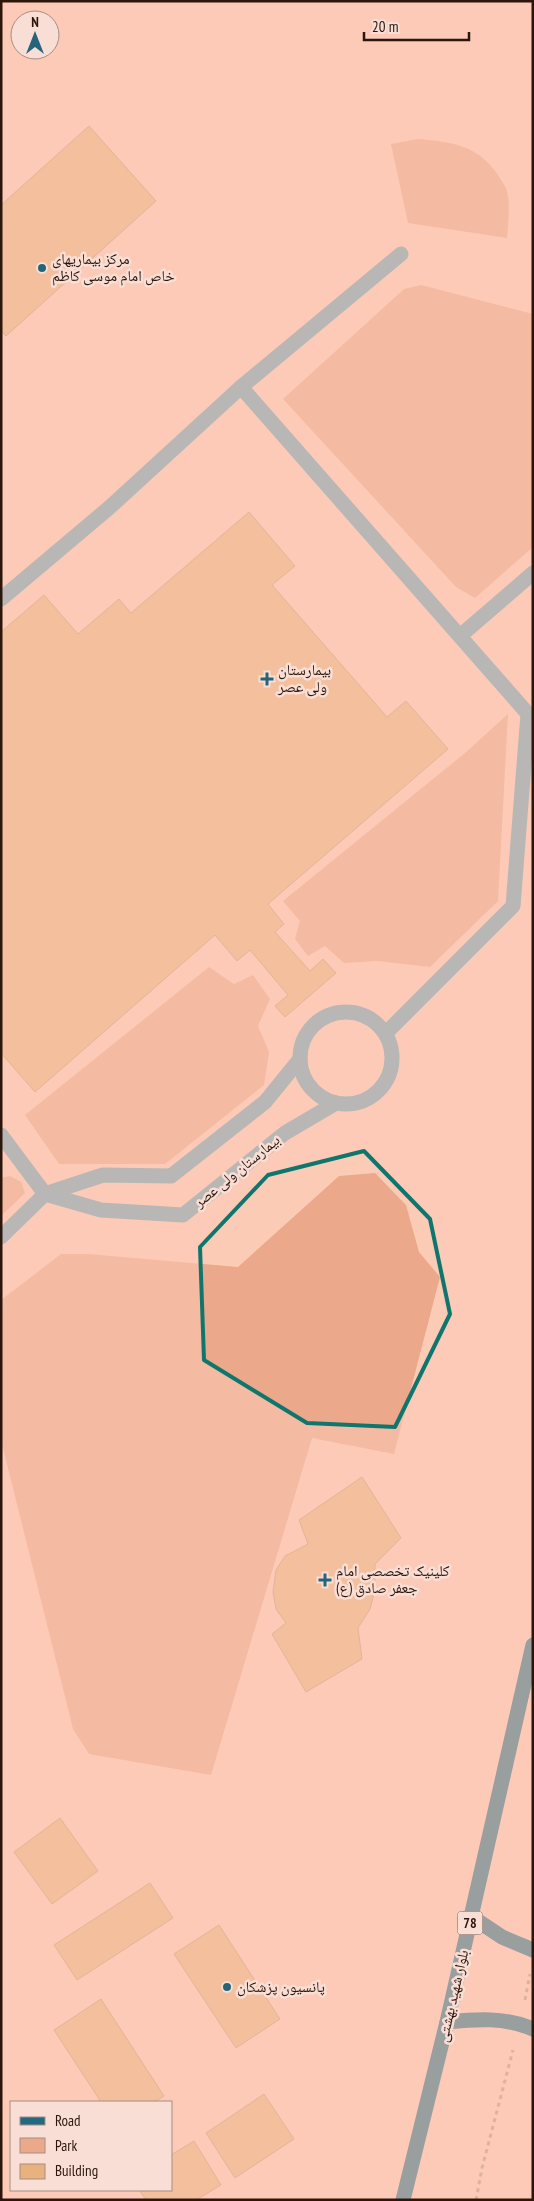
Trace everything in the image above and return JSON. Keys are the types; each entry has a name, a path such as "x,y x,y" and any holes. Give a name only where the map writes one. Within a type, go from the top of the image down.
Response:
{"main road":[{"name":"بلوار شهید بهشتی","path":"403,2200 472,1917 533,1645"},
{"path":"472,1917 502,1937 533,1950"},
{"path":"447,2022 484,2018 526,2026"}],"lane":[{"path":"1,600 110,506 242,387 402,254"},
{"path":"242,387 528,714 512,906 386,1033"},
{"path":"460,636 533,573"},
{"path":"348,1011 364,1014 377,1021 386,1033 392,1047 393,1063 389,1078 380,1090 367,1100 352,1104 336,1103 322,1098 310,1087 302,1074 300,1059 302,1044 309,1030 319,1019 333,1013 348,1011"},
{"path":"1,1237 45,1194 103,1175 171,1176 265,1102 300,1059"},
{"name":"بیمارستان ولی عصر","path":"45,1194 101,1210 183,1215 285,1133 336,1103"},
{"path":"1,1135 45,1194"}],"path":[{"path":"476,2200 482,2168 526,2026 531,1971"}],"highlighted area":[{"path":"364,1151 430,1219 450,1314 395,1427 307,1423 204,1360 200,1247 268,1175"}],"green space":[{"path":"418,139 463,147 482,157 490,165 505,186 508,194 507,238 408,223 391,144"},
{"path":"421,285 533,314 533,547 475,598 456,587 283,399 404,289"},
{"path":"508,714 498,901 430,967 377,961 344,963 325,946 308,956 295,939 300,921 283,901 465,753"},
{"path":"209,967 234,984 253,975 270,999 258,1026 269,1052 264,1085 165,1164 59,1164 25,1115"},
{"path":"375,1173 406,1205 419,1252 440,1277 394,1454 312,1438 211,1775 89,1754 73,1729 1,1440 1,1300 61,1254 88,1254 238,1267 339,1176"},
{"path":"10,1176 21,1182 25,1193 1,1216 1,1178"}],"building":[{"name":"مرکز بیماریهای خاص امام موسی کاظم","path":"89,126 156,201 6,336 1,331 1,205"},
{"path":"249,512 295,566 272,585 387,717 406,701 448,749 268,904 284,924 275,932 310,971 323,959 336,973 285,1017 275,1006 288,995 250,950 237,961 215,935 35,1092 1,1053 1,632 44,595 78,634 119,599 131,613"},
{"name":"کلینیک تخصصی امام جعفر صادق (ع)","path":"362,1477 401,1538 375,1564 375,1590 370,1609 358,1628 362,1659 306,1692 272,1634 286,1623 276,1609 273,1592 276,1570 285,1556 308,1544 299,1520"},
{"path":"60,1818 98,1871 52,1904 14,1852"},
{"path":"150,1883 173,1918 77,1980 54,1945"},
{"name":"پانسیون پزشکان","path":"219,1925 280,2019 236,2048 174,1954"},
{"path":"101,1999 164,2096 156,2101 100,2101 54,2030"},
{"path":"264,2094 294,2139 235,2178 206,2133"},
{"path":"194,2141 221,2185 196,2200 146,2200 140,2191 172,2191 172,2154"}],"place":[{"name":"مرکز بیماریهای خاص امام موسی کاظم","path":"42,268"},
{"name":"بیمارستان ولی عصر","path":"267,679"},
{"name":"کلینیک تخصصی امام جعفر صادق (ع)","path":"325,1580"},
{"name":"پانسیون پزشکان","path":"227,1987"}]}
